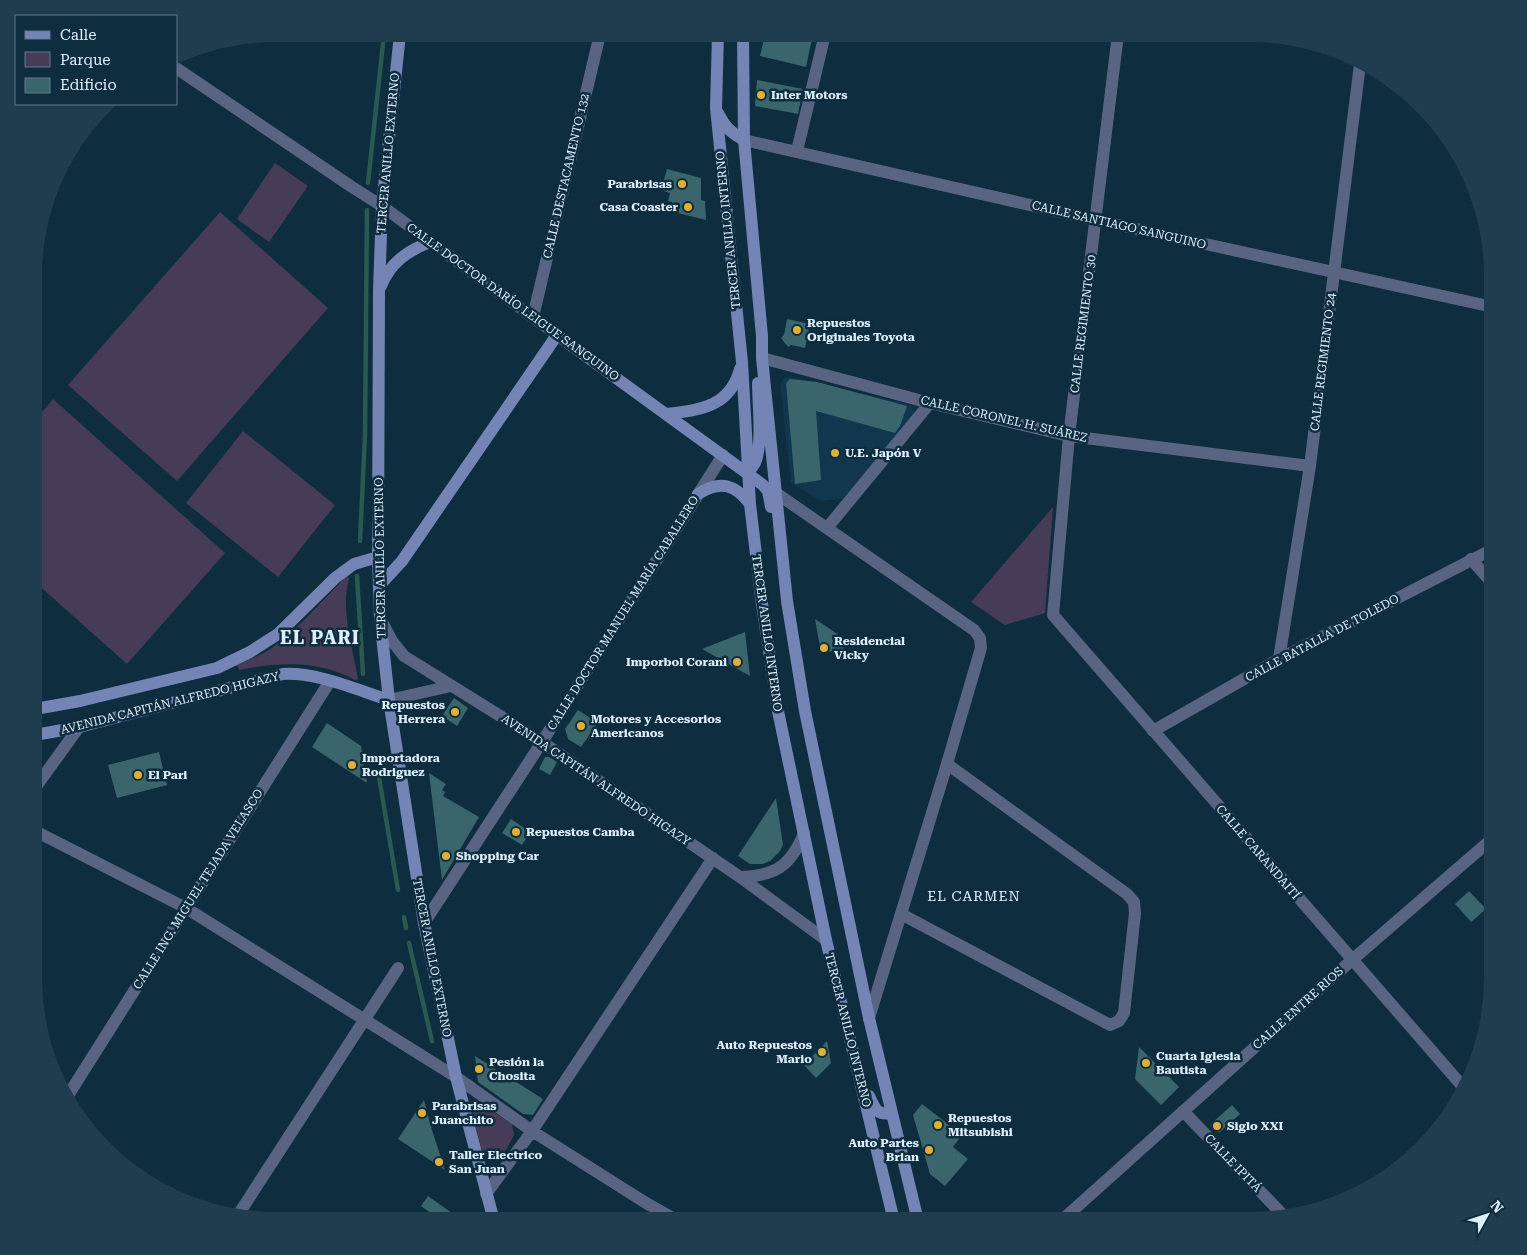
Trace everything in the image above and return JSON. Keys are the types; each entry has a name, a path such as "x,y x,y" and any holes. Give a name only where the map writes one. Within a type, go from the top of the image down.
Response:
{"main road":[{"name":"TERCER ANILLO EXTERNO","path":"393,42 378,204 378,557 380,618 389,700 424,923 456,1077 491,1212"},
{"name":"TERCER ANILLO INTERNO","path":"718,42 716,108 742,362 750,504 761,597 778,711 826,940 892,1212"},
{"name":"TERCER ANILLO INTERNO","path":"743,42 744,140 762,336 762,358 787,600 805,711 861,982 916,1212"},
{"path":"716,108 724,125 744,140"},
{"path":"379,291 384,277 392,265 403,255 430,242"},
{"path":"379,586 402,562 557,335"},
{"name":"CALLE DOCTOR DARÍO LEIGUE SANGUINO","path":"557,335 763,484 770,498 775,535 783,560"},
{"path":"748,473 755,462 758,451 757,359 762,336"},
{"path":"667,414 694,411 712,406 727,395 737,380 742,362"},
{"path":"698,494 708,487 720,485 732,487 743,494 750,504"},
{"name":"AVENIDA CAPITÁN ALFREDO HIGAZY","path":"42,708 80,701 217,668 250,652 278,634 335,578 354,564 378,557"},
{"name":"AVENIDA CAPITÁN ALFREDO HIGAZY","path":"42,734 79,726 283,674 296,673 330,681 389,700"},
{"path":"859,1076 878,1112 882,1114 892,1113"},
{"path":"879,1159 885,1157 894,1159 911,1193"}],"street":[{"name":"CALLE DESTACAMENTO 132","path":"533,317 598,42"},
{"path":"796,151 824,42"},
{"name":"CALLE REGIMIENTO 30","path":"1053,615 1069,436 1117,42"},
{"name":"CALLE DOCTOR DARÍO LEIGUE SANGUINO","path":"178,69 378,204 557,335"},
{"name":"CALLE REGIMIENTO 24","path":"1279,659 1310,466 1359,70"},
{"name":"CALLE SANTIAGO SANGUINO","path":"744,140 1484,305"},
{"name":"CALLE CORONEL H. SUÁREZ","path":"762,358 930,403 1069,436 1310,466"},
{"path":"827,528 930,403"},
{"name":"CALLE DOCTOR MANUEL MARÍA CABALLERO","path":"424,923 542,742 723,455"},
{"path":"776,493 974,630 980,638 981,648 869,1018"},
{"name":"CALLE BATALLA DE TOLEDO","path":"1153,730 1279,659 1484,553"},
{"path":"1471,559 1484,574"},
{"name":"CALLE CARANDAITÍ","path":"1053,615 1460,1083"},
{"name":"AVENIDA CAPITÁN ALFREDO HIGAZY","path":"380,618 392,641 404,656 542,742 713,858 826,940"},
{"name":"CALLE ING. MIGUEL TEJADA VELASCO","path":"71,1090 330,681"},
{"path":"389,700 451,686"},
{"path":"42,778 79,726"},
{"path":"901,914 1110,1025 1119,1020 1124,1013 1135,913 1134,902 1128,894 947,764"},
{"path":"740,877 757,877 773,872 787,862 797,849 804,833"},
{"path":"42,835 186,908 456,1077 532,1132 663,1212"},
{"name":"CALLE ENTRE RIOS","path":"1071,1212 1352,960 1484,846"},
{"path":"486,1194 532,1132 713,858"},
{"path":"242,1209 398,968"},
{"path":"861,982 872,984 882,978"},
{"name":"CALLE IPITÁ","path":"1183,1111 1279,1210"}],"shaded area":[{"name":"U.E. Japón V","path":"788,376 907,404 915,412 910,423 842,499 821,501 791,483 780,383"}],"green space":[{"path":"275,163 308,186 269,242 237,219"},
{"path":"220,212 328,308 177,481 68,385"},
{"path":"53,399 225,553 127,664 42,588 42,412"},
{"path":"243,431 335,505 278,577 186,503"},
{"path":"1053,507 1045,613 1005,625 971,602"},
{"path":"347,576 349,579 346,603 347,616 358,679 355,680 327,669 298,664 269,665 239,670 237,665 269,650 280,642"},
{"path":"471,1108 488,1108 512,1124 514,1135 506,1150 496,1158 482,1151"}],"building":[{"path":"763,42 811,42 806,67 760,56"},
{"path":"757,80 803,89 798,114 755,106"},
{"path":"667,169 701,178 701,200 705,201 706,220 670,211 672,202 668,201 670,193 661,190"},
{"name":"Repuestos Originales Toyota","path":"787,319 810,324 805,348 791,345 788,347 781,338 784,335"},
{"path":"790,379 817,382 907,406 900,426 895,433 816,411 821,480 795,484 786,383"},
{"path":"815,619 842,637 844,649 821,653"},
{"name":"Imporbol Corani","path":"745,632 750,676 702,649"},
{"name":"Repuestos Herrera","path":"454,698 468,708 457,726 442,716"},
{"name":"Motores y Accesorios Americanos","path":"578,710 598,723 581,747 568,739 565,729"},
{"name":"Importadora Rodriguez","path":"327,723 361,746 367,783 312,747"},
{"name":"El Pari","path":"159,752 167,785 117,798 108,765"},
{"path":"545,757 549,757 557,762 550,775 539,769"},
{"path":"429,773 446,784 442,790 445,792 443,796 479,817 442,880"},
{"path":"776,798 783,845 770,861 763,864 750,864 738,856"},
{"name":"Repuestos Camba","path":"511,819 530,832 522,845 502,833"},
{"path":"1469,891 1484,907 1484,911 1471,922 1455,904"},
{"name":"Auto Repuestos Mario","path":"827,1041 831,1063 816,1078 804,1065"},
{"name":"Cuarta Iglesia Bautista","path":"1139,1047 1179,1087 1161,1105 1135,1079"},
{"path":"475,1056 543,1099 533,1115 523,1114 478,1082"},
{"name":"Parabrisas Juanchito","path":"424,1100 431,1127 445,1170 398,1139"},
{"path":"922,1104 962,1135 953,1147 968,1159 945,1186 930,1174 913,1115"},
{"path":"1232,1105 1240,1114 1219,1133 1211,1124"},
{"path":"428,1196 450,1212 429,1212 421,1206"}],"waterway":[{"path":"368,183 383,42"},
{"path":"360,541 365,435 367,210"},
{"path":"357,576 363,674"},
{"path":"379,777 398,890"},
{"path":"404,917 406,928"},
{"path":"409,943 432,1041"}],"place":[{"name":"Inter Motors","path":"761,95"},
{"name":"Parabrisas","path":"682,184"},
{"name":"Casa Coaster","path":"688,207"},
{"name":"Repuestos Originales Toyota","path":"797,330"},
{"name":"U.E. Japón V","path":"835,453"},
{"name":"Residencial Vicky","path":"824,648"},
{"name":"Imporbol Corani","path":"737,662"},
{"name":"Repuestos Herrera","path":"455,712"},
{"name":"Motores y Accesorios Americanos","path":"581,726"},
{"name":"Importadora Rodriguez","path":"352,765"},
{"name":"El Pari","path":"138,775"},
{"name":"Repuestos Camba","path":"516,832"},
{"name":"Shopping Car","path":"446,856"},
{"name":"Auto Repuestos Mario","path":"822,1052"},
{"name":"Cuarta Iglesia Bautista","path":"1146,1063"},
{"name":"Pesión la Chosita","path":"479,1069"},
{"name":"Parabrisas Juanchito","path":"422,1113"},
{"name":"Repuestos Mitsubishi","path":"938,1125"},
{"name":"Siglo XXI","path":"1217,1126"},
{"name":"Auto Partes Brian","path":"929,1150"},
{"name":"Taller Electrico San Juan","path":"439,1162"}],"district":[{"name":"EL PARI","path":"320,637"},
{"name":"EL CARMEN","path":"974,896"}]}
